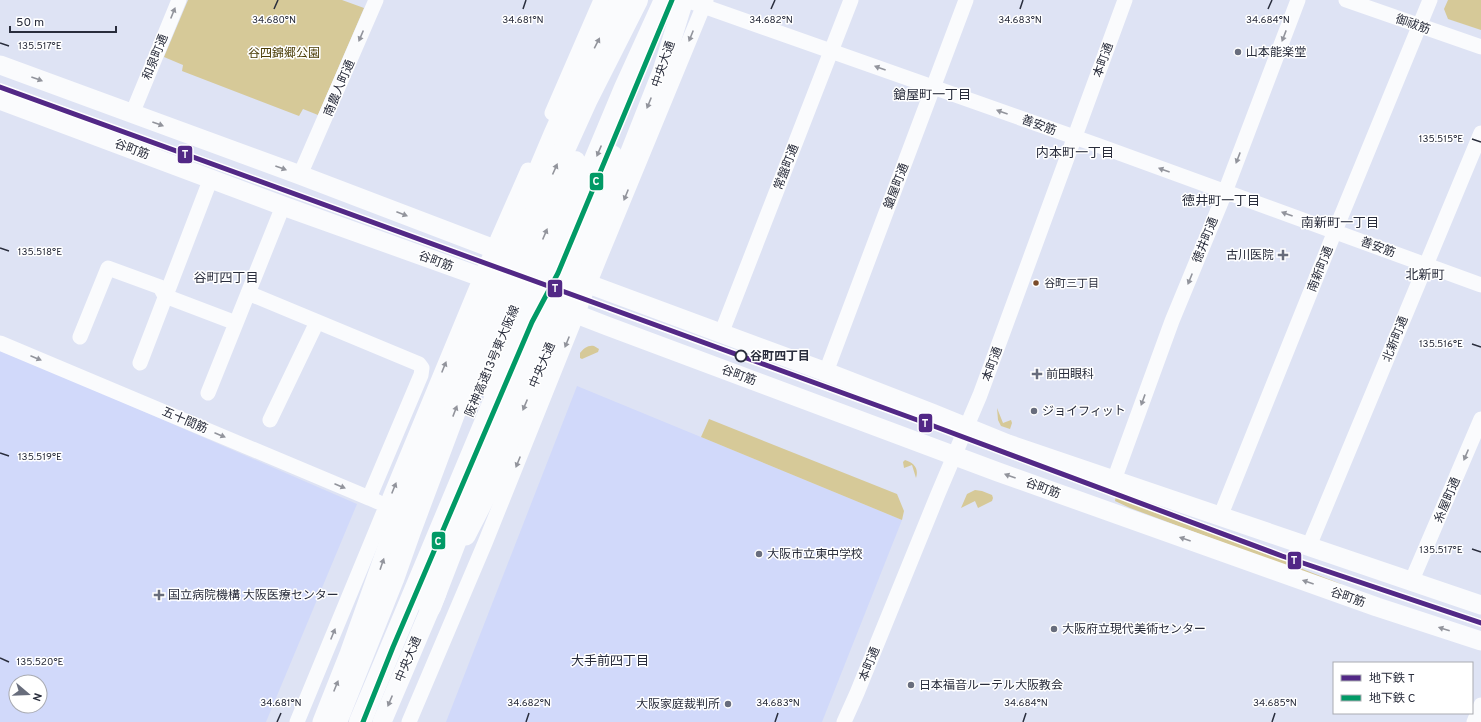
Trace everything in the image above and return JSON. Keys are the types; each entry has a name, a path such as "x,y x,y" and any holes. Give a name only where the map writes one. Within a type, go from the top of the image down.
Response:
{"highway":[{"path":"336,722 391,586 455,411 539,205 587,99 639,0"},
{"name":"阪神高速13号東大阪線","path":"341,722 599,104 639,0"},
{"path":"430,607 476,488 586,225 636,94 666,0"},
{"name":"阪神高速13号東大阪線","path":"360,722 625,88 666,0"}],"main road":[{"path":"322,722 354,641 410,483 476,316 575,85 619,0"},
{"name":"中央大通","path":"382,722 430,607 487,495 599,230 662,71 685,0"},
{"path":"0,65 300,175 589,285 826,372 1008,444 1220,517 1412,580 1481,605"},
{"name":"谷町筋","path":"0,100 283,206 481,277 578,315 954,455 1154,528 1370,604 1481,641"}],"street":[{"name":"和泉町通","path":"132,114 179,0"},
{"name":"南農人町通","path":"300,175 376,0"},
{"path":"297,722 481,277 601,0"},
{"name":"善安筋","path":"685,0 704,3 1481,285"},
{"name":"常盤町通","path":"721,334 851,0"},
{"name":"鎗屋町通","path":"826,372 966,0"},
{"name":"本町通","path":"844,722 855,699 954,455 980,396 1125,0"},
{"name":"徳井町通","path":"1114,480 1172,321 1225,191 1298,0"},
{"name":"御祓筋","path":"1346,0 1481,48"},
{"name":"南新町通","path":"1220,517 1430,0"},
{"name":"中央大通","path":"409,722 485,543 704,3"},
{"name":"北新町通","path":"1309,546 1481,133"},
{"path":"140,363 211,178"},
{"path":"208,393 283,206"},
{"path":"80,337 108,268 160,287 165,296 236,323"},
{"path":"248,293 416,362 422,368 421,375 369,498"},
{"path":"270,420 317,322"},
{"name":"五十間筋","path":"0,343 386,506"},
{"name":"糸屋町通","path":"1412,580 1481,420"},
{"path":"1474,722 1481,705"}],"shaded area":[{"name":"国立病院機構 大阪医療センター","path":"0,351 85,386 357,504 266,722 0,722"},
{"path":"577,386 902,520 822,722 446,722"}],"green space":[{"name":"谷四錦郷公園","path":"188,0 342,0 364,8 318,115 303,109 299,116 182,71 183,65 164,57"},
{"path":"1448,0 1481,0 1481,30 1448,19 1444,9"},
{"path":"588,346 594,346 599,349 598,352 582,359 580,358 580,353 583,350"},
{"path":"997,408 1003,423 1011,420 1012,423 1010,429 1001,426 998,420"},
{"path":"709,419 897,494 904,511 902,520 701,437"},
{"path":"905,460 915,466 917,471 916,478 912,465 904,468 903,462"},
{"path":"975,490 992,495 992,501 978,508 975,501 961,508 967,494"},
{"path":"1116,496 1255,546 1305,570 1341,584 1340,586 1130,508 1115,501"}],"metro line":[{"name":"C","path":"363,722 393,647 532,322 558,273 672,0"},
{"name":"T","path":"0,87 931,425 1282,556 1481,623"}],"place":[{"name":"山本能楽堂","path":"1238,52"},
{"name":"古川医院","path":"1283,255"},
{"name":"谷町三丁目","path":"1036,283"},
{"name":"谷町四丁目","path":"741,356"},
{"name":"前田眼科","path":"1037,374"},
{"name":"ジョイフィット","path":"1034,411"},
{"name":"大阪市立東中学校","path":"759,554"},
{"name":"国立病院機構 大阪医療センター","path":"159,595"},
{"name":"大阪府立現代美術センター","path":"1054,629"},
{"name":"日本福音ルーテル大阪教会","path":"911,685"},
{"name":"大阪家庭裁判所","path":"728,704"}],"district":[{"name":"鎗屋町一丁目","path":"932,94"},
{"name":"内本町一丁目","path":"1075,152"},
{"name":"徳井町一丁目","path":"1221,200"},
{"name":"南新町一丁目","path":"1340,222"},
{"name":"北新町","path":"1425,274"},
{"name":"谷町四丁目","path":"226,277"},
{"name":"大手前四丁目","path":"610,660"}]}
